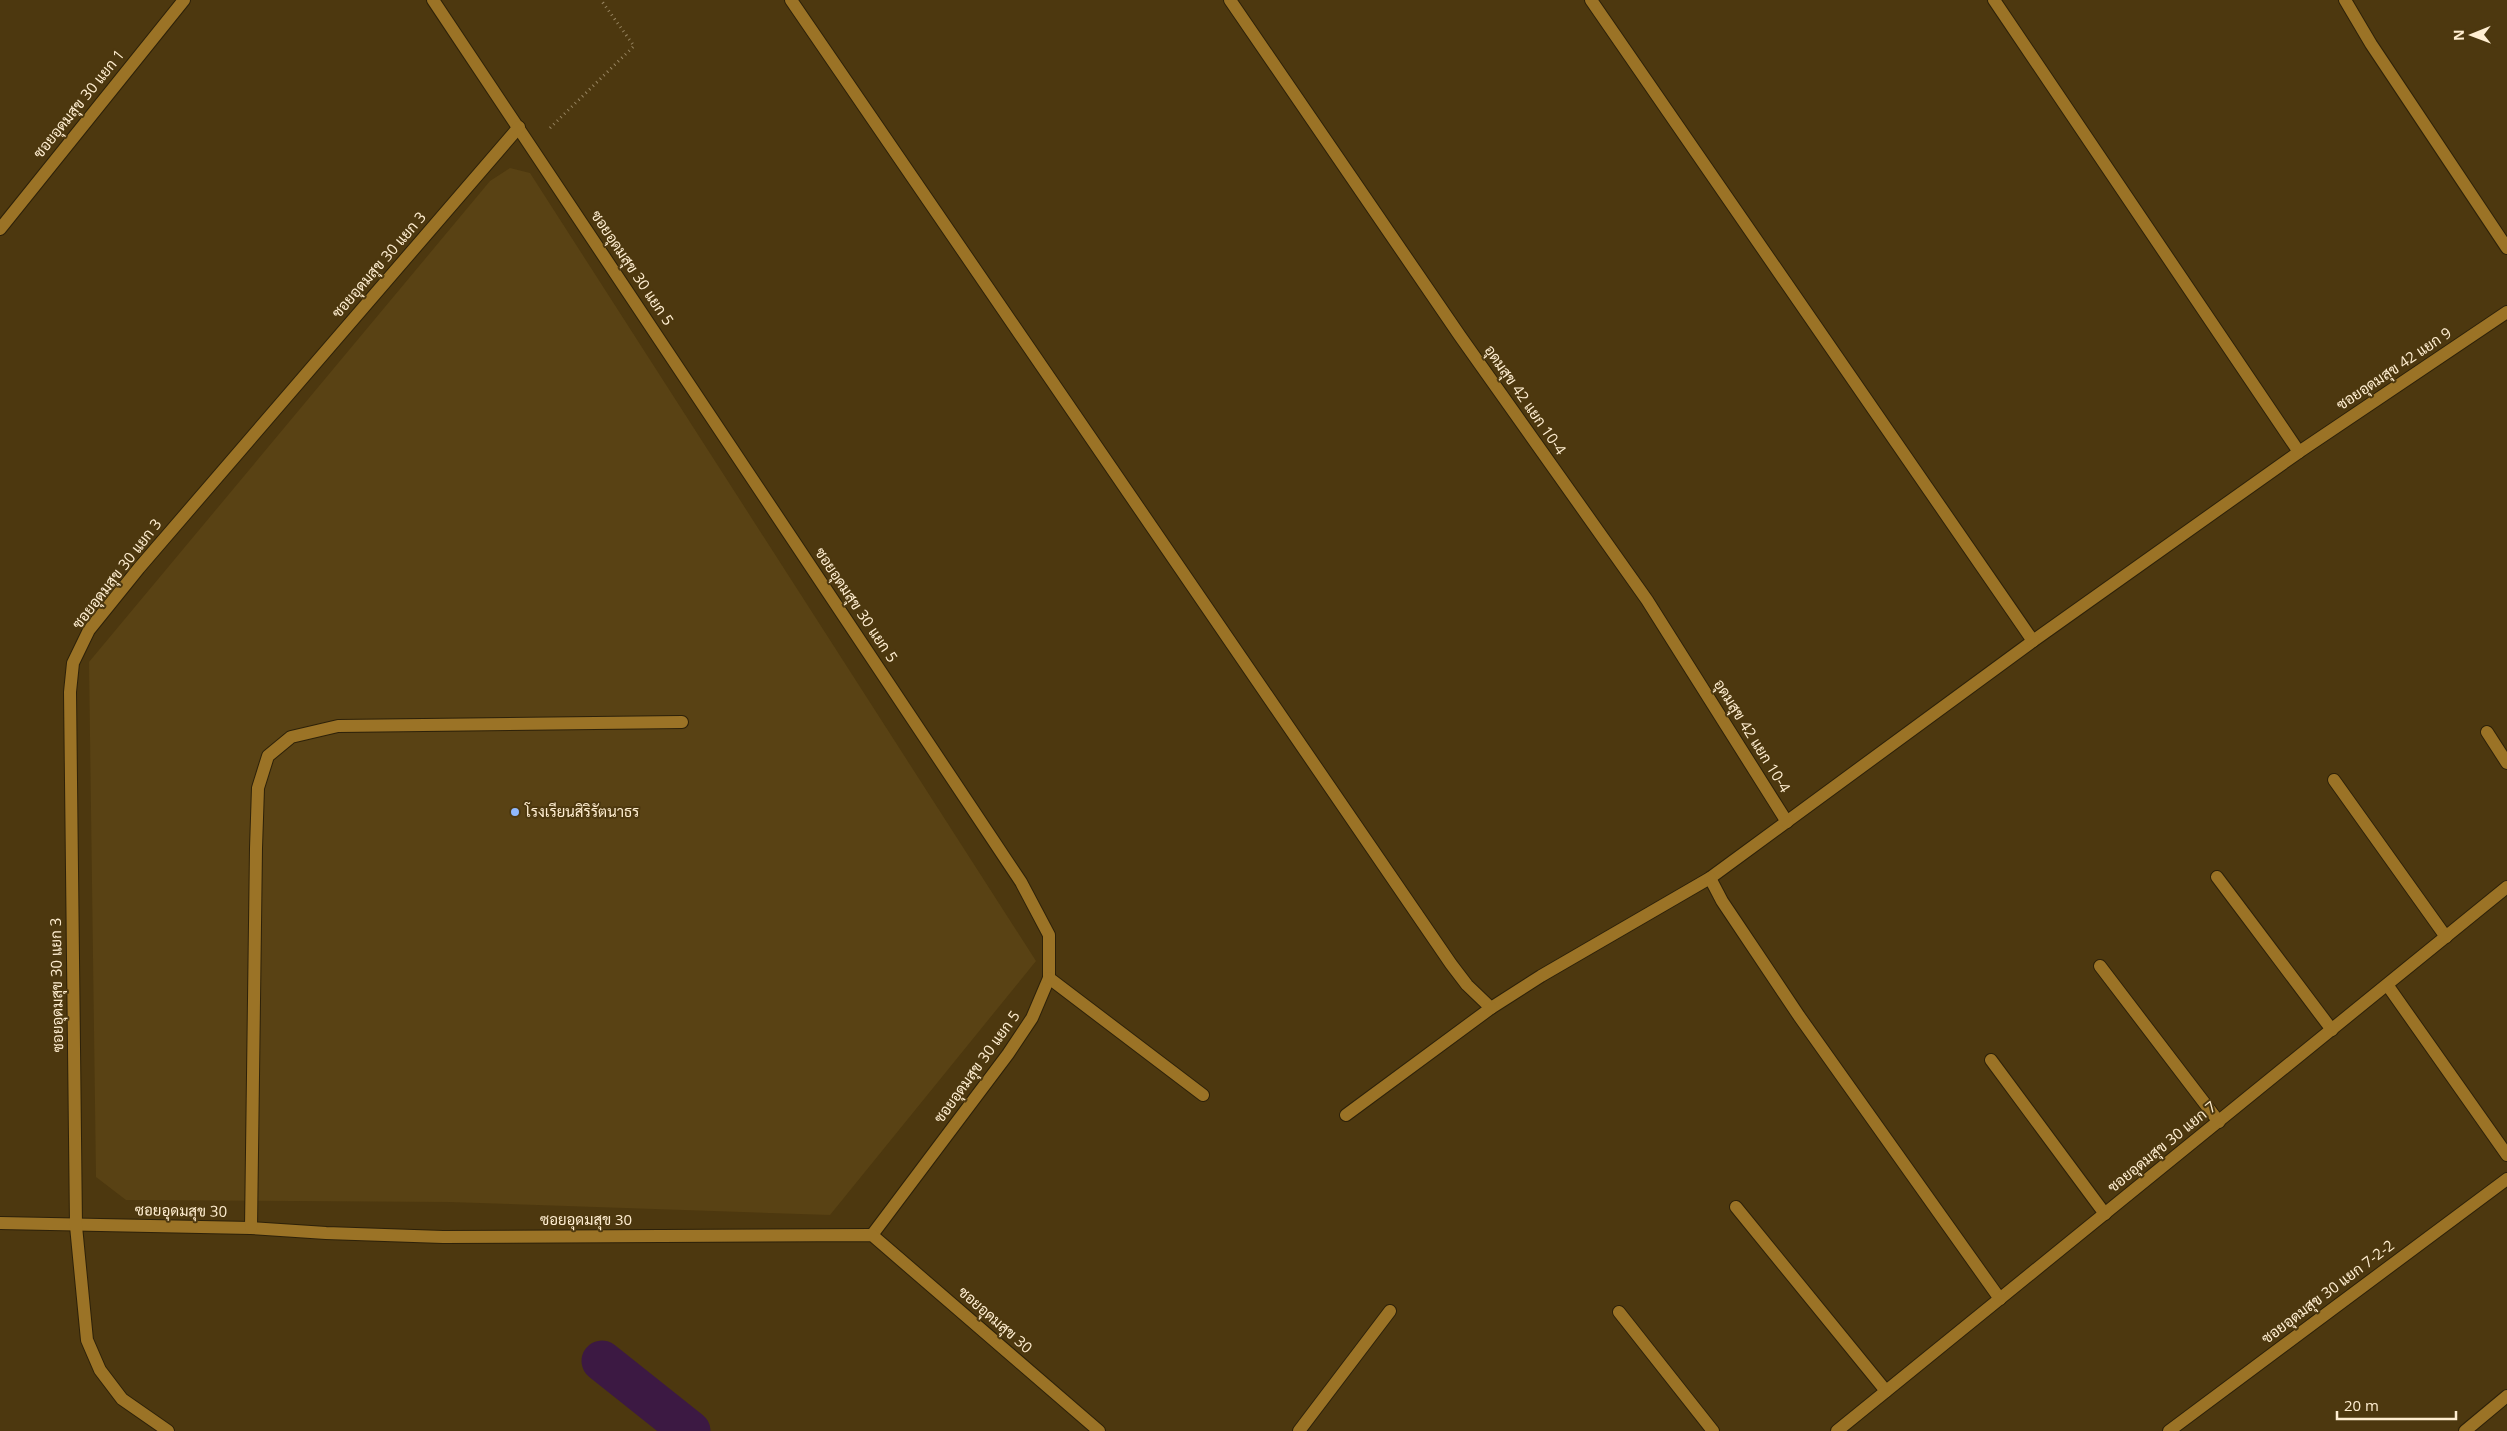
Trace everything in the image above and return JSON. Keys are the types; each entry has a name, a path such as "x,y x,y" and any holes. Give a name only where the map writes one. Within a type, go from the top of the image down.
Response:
{"street":[{"name":"ซอยอุดมสุข 30 แยก 1","path":"0,229 184,0"},
{"name":"ซอยอุดมสุข 30 แยก 5","path":"433,0 1022,882 1048,935 1049,978 1032,1018 1008,1054 872,1235"},
{"path":"791,0 1451,964 1468,985 1491,1008"},
{"name":"อุดมสุข 42 แยก 10-4","path":"1230,0 1460,336 1647,600 1787,822"},
{"path":"1591,0 2033,641"},
{"path":"1994,0 2299,452"},
{"path":"2345,0 2371,44 2507,248"},
{"name":"ซอยอุดมสุข 30 แยก 3","path":"168,1431 122,1399 100,1370 87,1340 76,1226 70,692 73,663 89,630 139,568 519,127"},
{"name":"ซอยอุดมสุข 42 แยก 9","path":"1346,1115 1491,1008 1541,976 1710,878 2033,641 2299,452 2507,312"},
{"path":"251,1228 258,788 268,756 291,737 338,726 682,722"},
{"path":"2487,732 2507,764"},
{"path":"2334,780 2446,937"},
{"path":"2217,877 2332,1030"},
{"path":"1710,878 1722,901 1799,1016 2000,1299"},
{"name":"ซอยอุดมสุข 30 แยก 7","path":"1837,1431 2388,986 2507,887"},
{"path":"2100,966 2219,1122"},
{"path":"1049,978 1203,1095"},
{"path":"2388,986 2507,1155"},
{"path":"1992,1060 2105,1214"},
{"name":"ซอยอุดมสุข 30 แยก 7-2-2","path":"2169,1431 2507,1179"},
{"path":"1736,1207 1886,1391"},
{"name":"ซอยอุดมสุข 30","path":"0,1223 251,1228 443,1237 872,1235 1099,1431"},
{"path":"1299,1431 1390,1311"},
{"path":"1619,1312 1713,1431"},
{"path":"2465,1431 2507,1396"}],"path":[{"path":"531,146 634,46 602,0"}],"shaded area":[{"name":"โรงเรียนสิริรัตนาธร","path":"510,168 530,173 1036,961 830,1215 449,1202 126,1200 96,1177 89,662 490,181"}],"waterway":[{"path":"602,1361 690,1431"}],"place":[{"name":"โรงเรียนสิริรัตนาธร","path":"515,812"}]}
